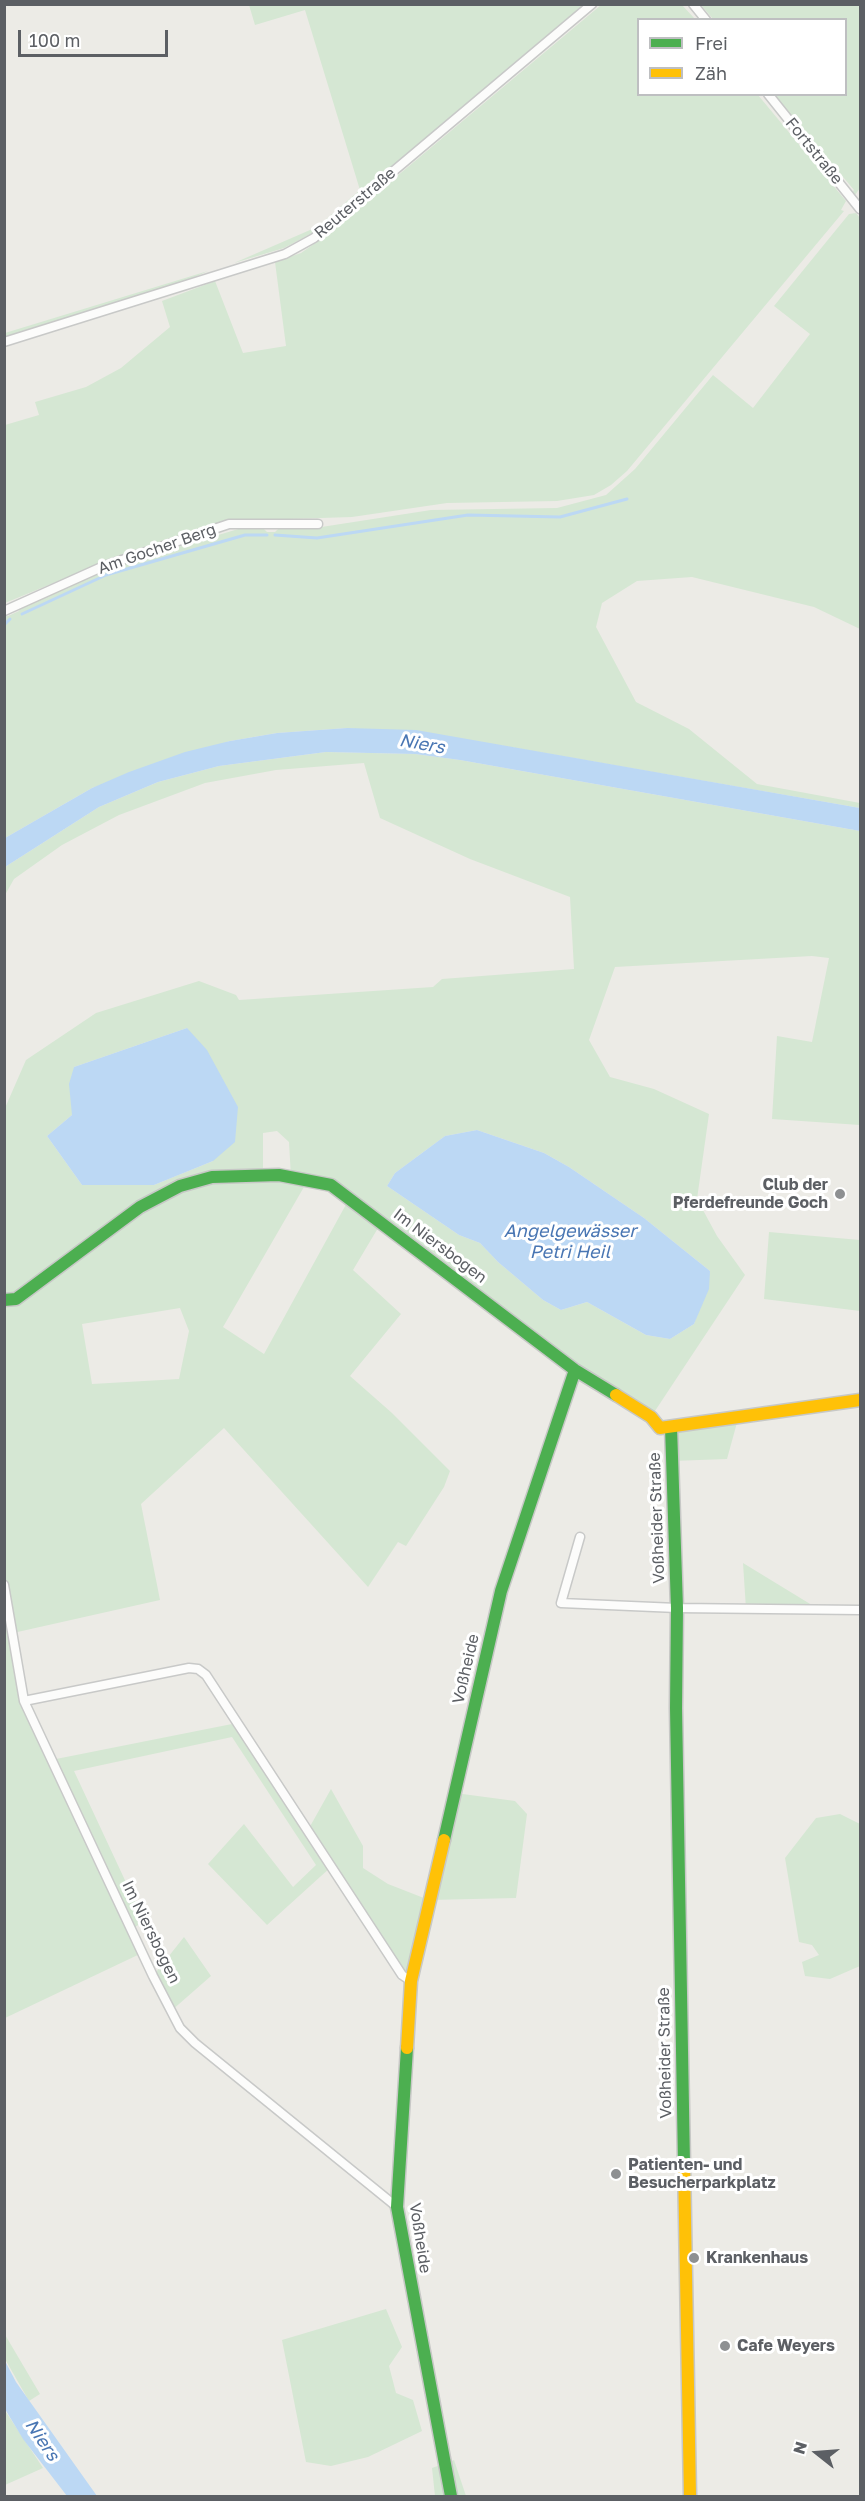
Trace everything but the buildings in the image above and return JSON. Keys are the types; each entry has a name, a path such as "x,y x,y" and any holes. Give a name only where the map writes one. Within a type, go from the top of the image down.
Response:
{"street":[{"name":"Reuterstraße","path":"4,342 285,254 314,238 592,4"},
{"path":"693,4 704,18"},
{"name":"Fortstraße","path":"770,96 861,209"},
{"name":"Am Gocher Berg","path":"4,611 104,566 229,524 318,524"},
{"name":"Im Niersbogen","path":"4,1300 16,1299 140,1207 180,1186 212,1177 279,1175 331,1185 575,1370 651,1417 660,1428 671,1426"},
{"name":"Voßheide","path":"451,2496 397,2207 411,1981 501,1591 575,1370"},
{"path":"671,1426 861,1400"},
{"name":"Voßheider Straße","path":"671,1426 677,1608 676,1719 690,2496"},
{"name":"Voßheider Straße","path":"580,1537 561,1603 677,1608 861,1610"},
{"name":"Im Niersbogen","path":"4,1585 24,1701 153,1976 180,2028 195,2043 397,2207"},
{"path":"24,1701 189,1668 198,1669 206,1675 402,1975 411,1981"}],"green space":[{"path":"249,5 587,5 318,230 284,248 234,263 317,227 360,190 305,10 255,25"},
{"path":"601,5 682,5 694,18 637,18 637,96 759,96 846,201 841,210 844,211 627,471 611,485 594,495 557,501 447,503 352,517 227,521 102,563 5,603 5,425 39,415 35,402 86,387 121,368 170,327 162,301 215,281 243,353 286,346 275,262 301,253 328,234"},
{"path":"701,5 860,5 860,188 855,195 852,192 854,190 775,96 847,96 847,18 712,18"},
{"path":"856,213 860,218 860,629 814,607 692,577 637,581 602,603 596,627 636,702 689,729 757,784 860,803 860,808 498,745 347,728 277,733 230,741 92,788 5,838 5,615 19,611 20,606 105,569 245,527 261,526 267,532 275,532 281,526 297,525 315,528 431,510 557,508 606,495 635,469 713,375 753,408 810,334 774,306 849,214"},
{"path":"208,271 177,285 5,337 5,333"},
{"path":"326,752 415,754 860,831 860,1125 772,1119 777,1036 812,1042 829,958 812,956 615,967 589,1040 610,1077 654,1089 709,1114 697,1199 717,1236 745,1275 651,1417 575,1370 381,1223 353,1270 401,1314 350,1376 392,1413 450,1471 444,1487 406,1546 398,1542 368,1587 224,1428 141,1504 160,1600 13,1633 24,1701 51,1760 237,1723 308,1830 331,1789 363,1846 363,1868 388,1884 429,1900 455,1793 515,1801 527,1814 516,1898 430,1900 411,1981 331,1867 267,1925 208,1864 244,1824 293,1887 316,1865 232,1737 74,1771 144,1921 131,1930 142,1953 5,2018 5,1108 26,1060 96,1013 199,981 236,995 239,1000 433,987 442,979 574,969 570,897 470,859 380,818 364,763 276,770 205,783 119,815 62,845 14,879 5,895 5,867 99,807 158,782 219,766","holes":["187,1028 213,1161 154,1185 82,1185 47,1136 72,1115 74,1067","477,1130 544,1153 569,1167 644,1218 710,1271 694,1324 670,1339 646,1335 587,1302 561,1310 543,1300 498,1262 480,1243 459,1235 387,1186 395,1173 445,1136","277,1131 289,1142 291,1177 263,1176 263,1133","308,1180 349,1199 264,1354 223,1327","180,1308 189,1331 179,1379 92,1384 82,1324"]},
{"path":"769,1232 860,1240 860,1311 764,1299"},
{"path":"738,1419 727,1459 672,1461 671,1427"},
{"path":"743,1563 820,1610 746,1609"},
{"path":"840,1814 860,1824 860,1966 830,1979 805,1976 802,1962 819,1955 812,1945 799,1942 785,1858 816,1818"},
{"path":"184,1937 211,1976 171,2011 153,1976"},
{"path":"386,2309 402,2347 389,2366 396,2393 413,2400 422,2431 368,2457 331,2466 306,2462 282,2340"},
{"path":"4,2333 40,2394 29,2401 5,2359"},
{"path":"4,2409 43,2468 5,2485 4,2485"},
{"path":"454,2460 466,2496 435,2496 432,2468"}],"water":[{"name":"Niers","path":"347,728 416,730 860,808 860,831 460,760 415,754 326,752 219,766 158,782 99,807 5,867 5,838 92,788 129,772 185,752 230,741 277,733"},
{"path":"187,1028 207,1050 238,1107 235,1142 213,1161 154,1185 82,1185 47,1136 72,1115 69,1084 74,1067"},
{"name":"Angelgewässer Petri Heil","path":"477,1130 544,1153 569,1167 644,1218 710,1271 709,1289 694,1324 670,1339 646,1335 587,1302 561,1310 543,1300 498,1262 480,1243 459,1235 387,1186 395,1173 445,1136"},
{"name":"Niers","path":"4,2359 16,2382 97,2496 67,2496 23,2439 5,2409"}],"waterway":[{"path":"275,535 317,538 468,515 560,517 627,499"},
{"path":"22,614 106,575 245,535 267,535"},
{"path":"4,625 10,619"}],"traffic: fast":[{"path":"4,1300 16,1299 140,1207 180,1186 212,1177 279,1175 331,1185 575,1370 616,1395"},
{"path":"444,1840 501,1591 575,1370"},
{"path":"671,1427 677,1608 676,1708 684,2164"},
{"path":"407,2048 397,2207 451,2496"}],"traffic: slow":[{"path":"616,1395 651,1417 660,1428 860,1400"},
{"path":"407,2048 411,1981 444,1840"},
{"path":"684,2164 690,2496"}],"place":[{"name":"Club der Pferdefreunde Goch","path":"840,1194"},
{"name":"Patienten- und Besucherparkplatz","path":"616,2174"},
{"name":"Krankenhaus","path":"694,2258"},
{"name":"Cafe Weyers","path":"725,2346"}]}
